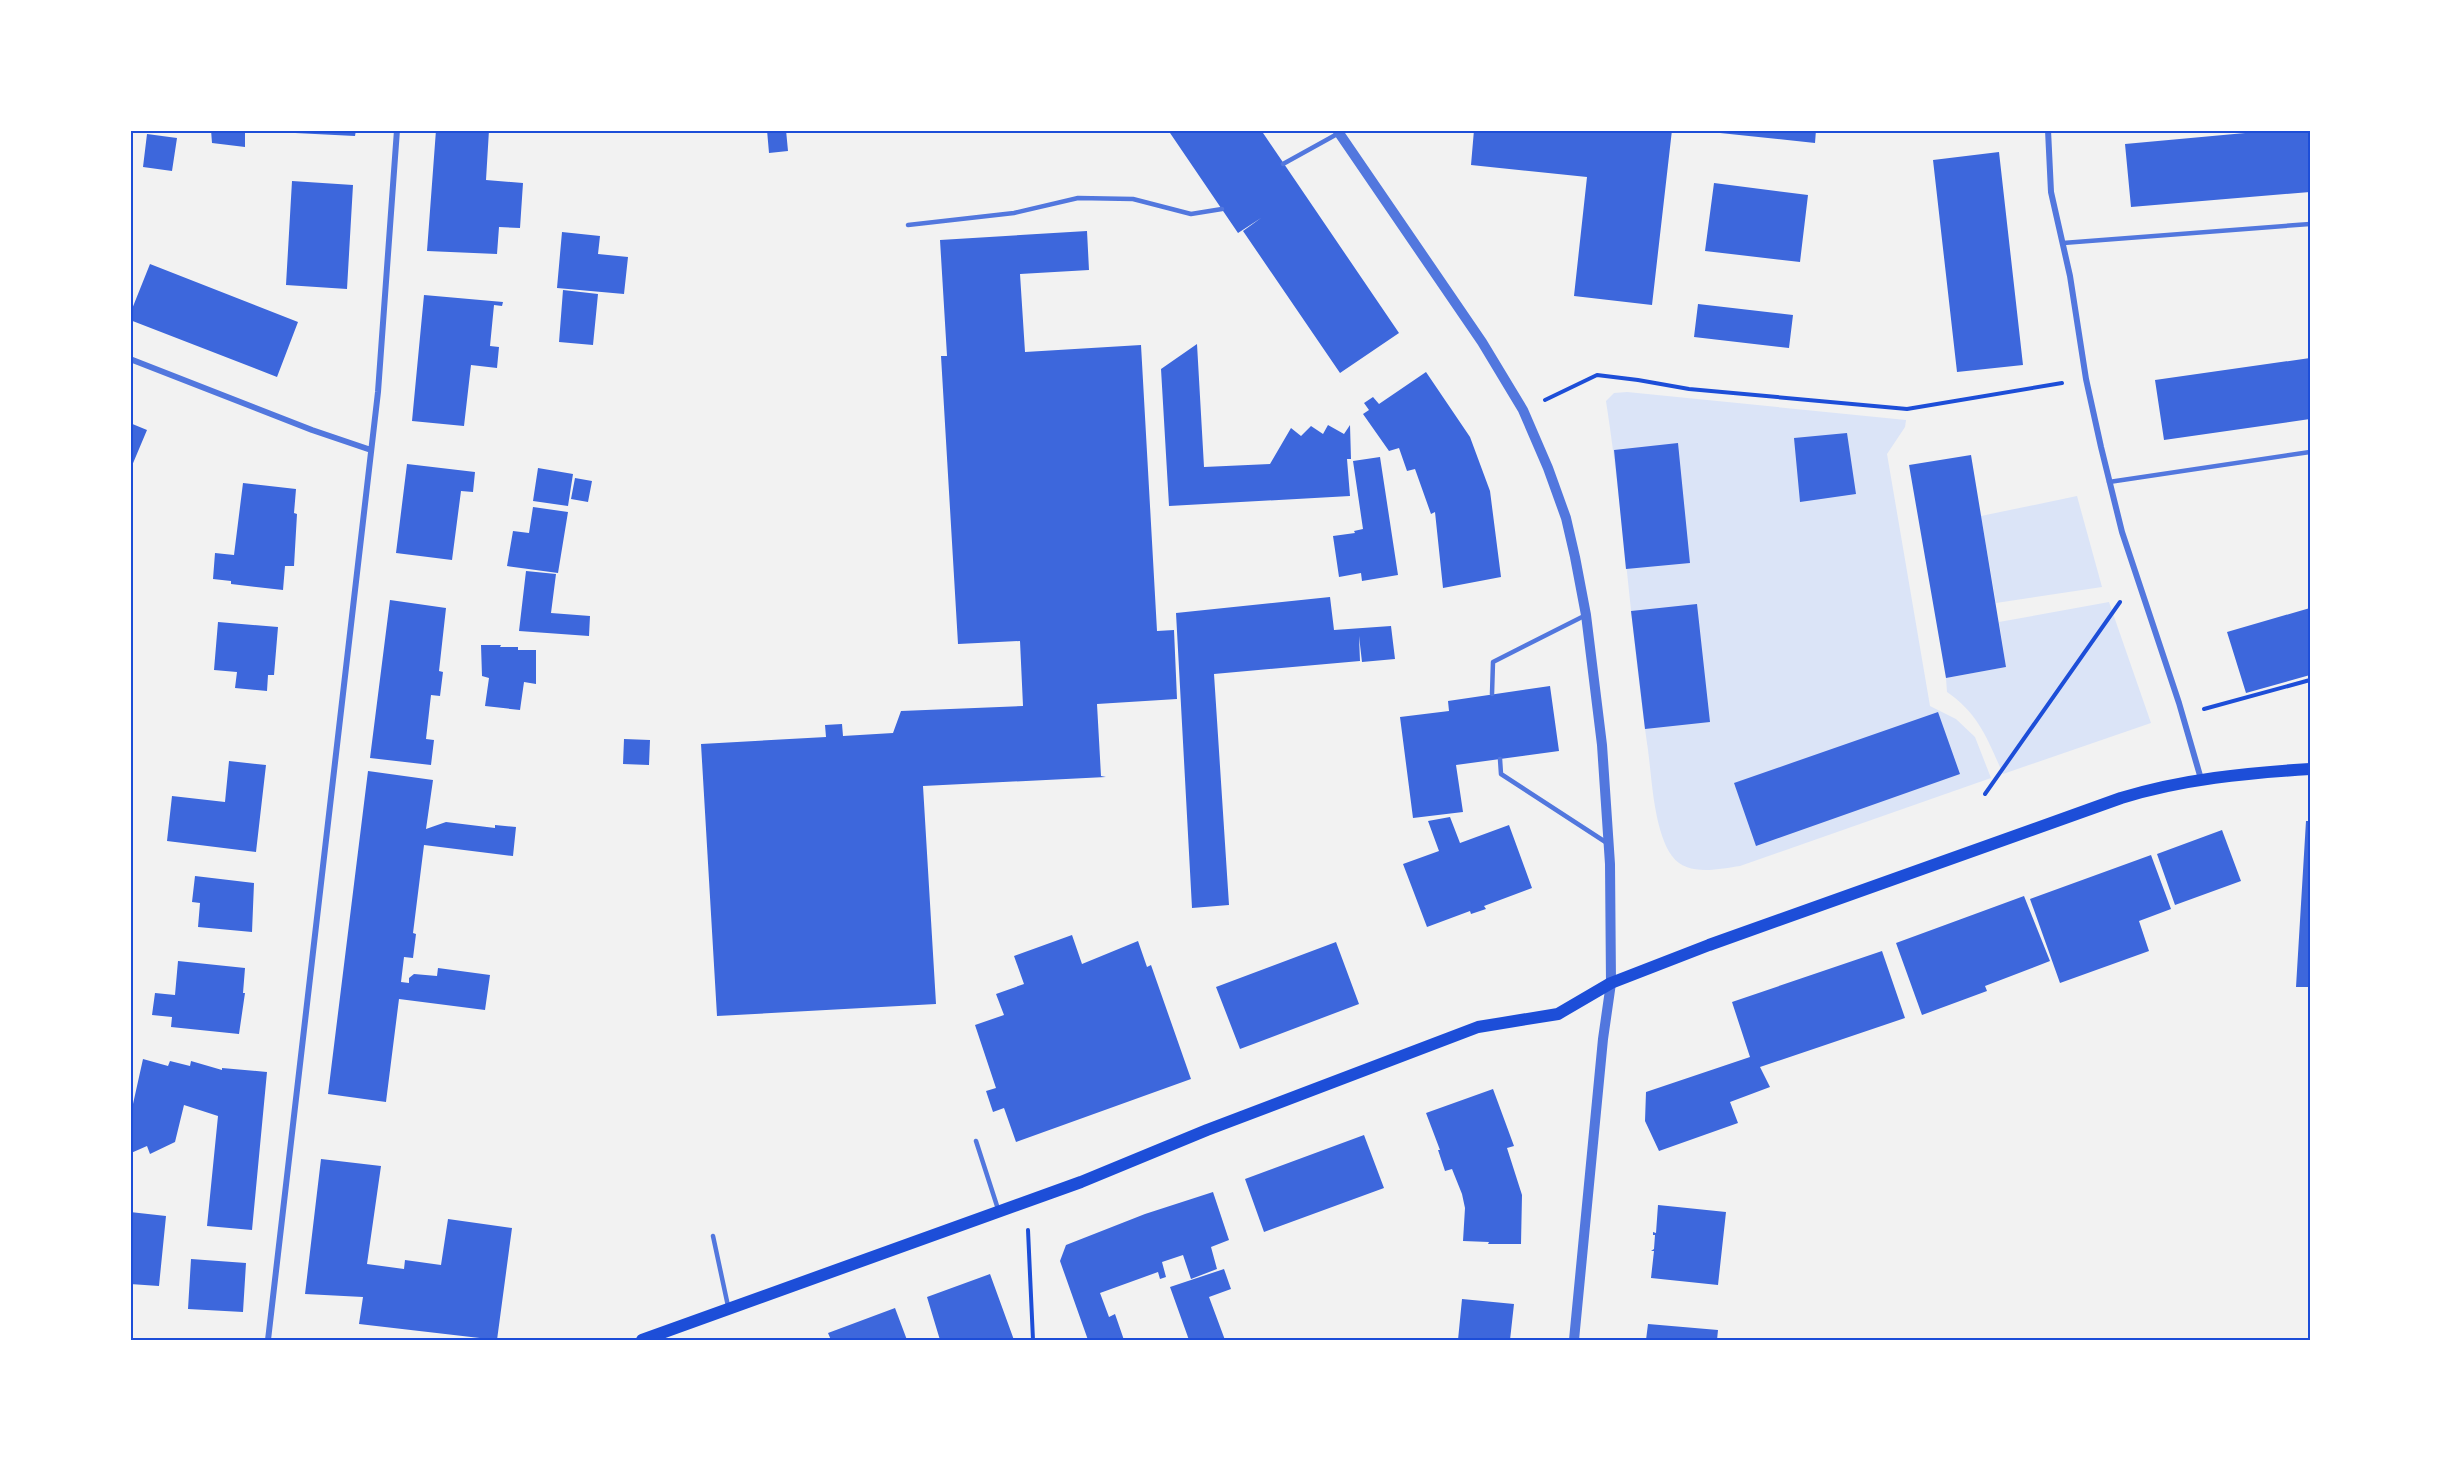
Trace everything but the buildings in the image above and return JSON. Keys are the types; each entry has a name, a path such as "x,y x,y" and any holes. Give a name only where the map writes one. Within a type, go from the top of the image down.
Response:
{"main road":[{"path":"642,1341 1081,1182 1207,1130 1478,1027 1558,1014 1611,983 1709,945 2121,798 2160,786 2201,779 2310,769"}],"street":[{"path":"268,1341 371,450 386,290 397,130"},
{"path":"2048,130 2051,192 2070,276 2086,379 2109,482 2122,532 2201,779"},
{"path":"1340,131 1482,342 1523,410 1566,518 1587,615 1602,746 1609,844 1611,983 1603,1039 1574,1341"},
{"path":"130,359 312,430 371,450"}],"lane":[{"path":"1283,164 1340,131"},
{"path":"908,225 1014,213 1078,198 1133,199 1191,214 1222,209"},
{"path":"2063,243 2310,224"},
{"path":"2109,482 2310,452"},
{"path":"1492,694 1493,662 1587,615"},
{"path":"1500,759 1501,774 1609,844"},
{"path":"976,1141 999,1212"},
{"path":"713,1236 729,1309"}],"path":[{"path":"1523,410 1597,375 1689,389 1907,409 2086,379"},
{"path":"1985,794 2137,577"},
{"path":"2182,715 2310,680"},
{"path":"1026,1202 1031,1259 1033,1341"}],"shaded area":[{"path":"1627,392 1906,420 1905,427 1887,454 1930,706 1956,719 1975,737 1991,778 1740,866 1704,870 1678,863 1661,833 1653,790 1606,401 1614,393"},
{"path":"2077,496 2102,587 1996,603 1981,516"},
{"path":"2109,602 2151,723 2003,774 1975,719 1958,700 1947,692 1946,678 2006,667 1999,622"}]}
